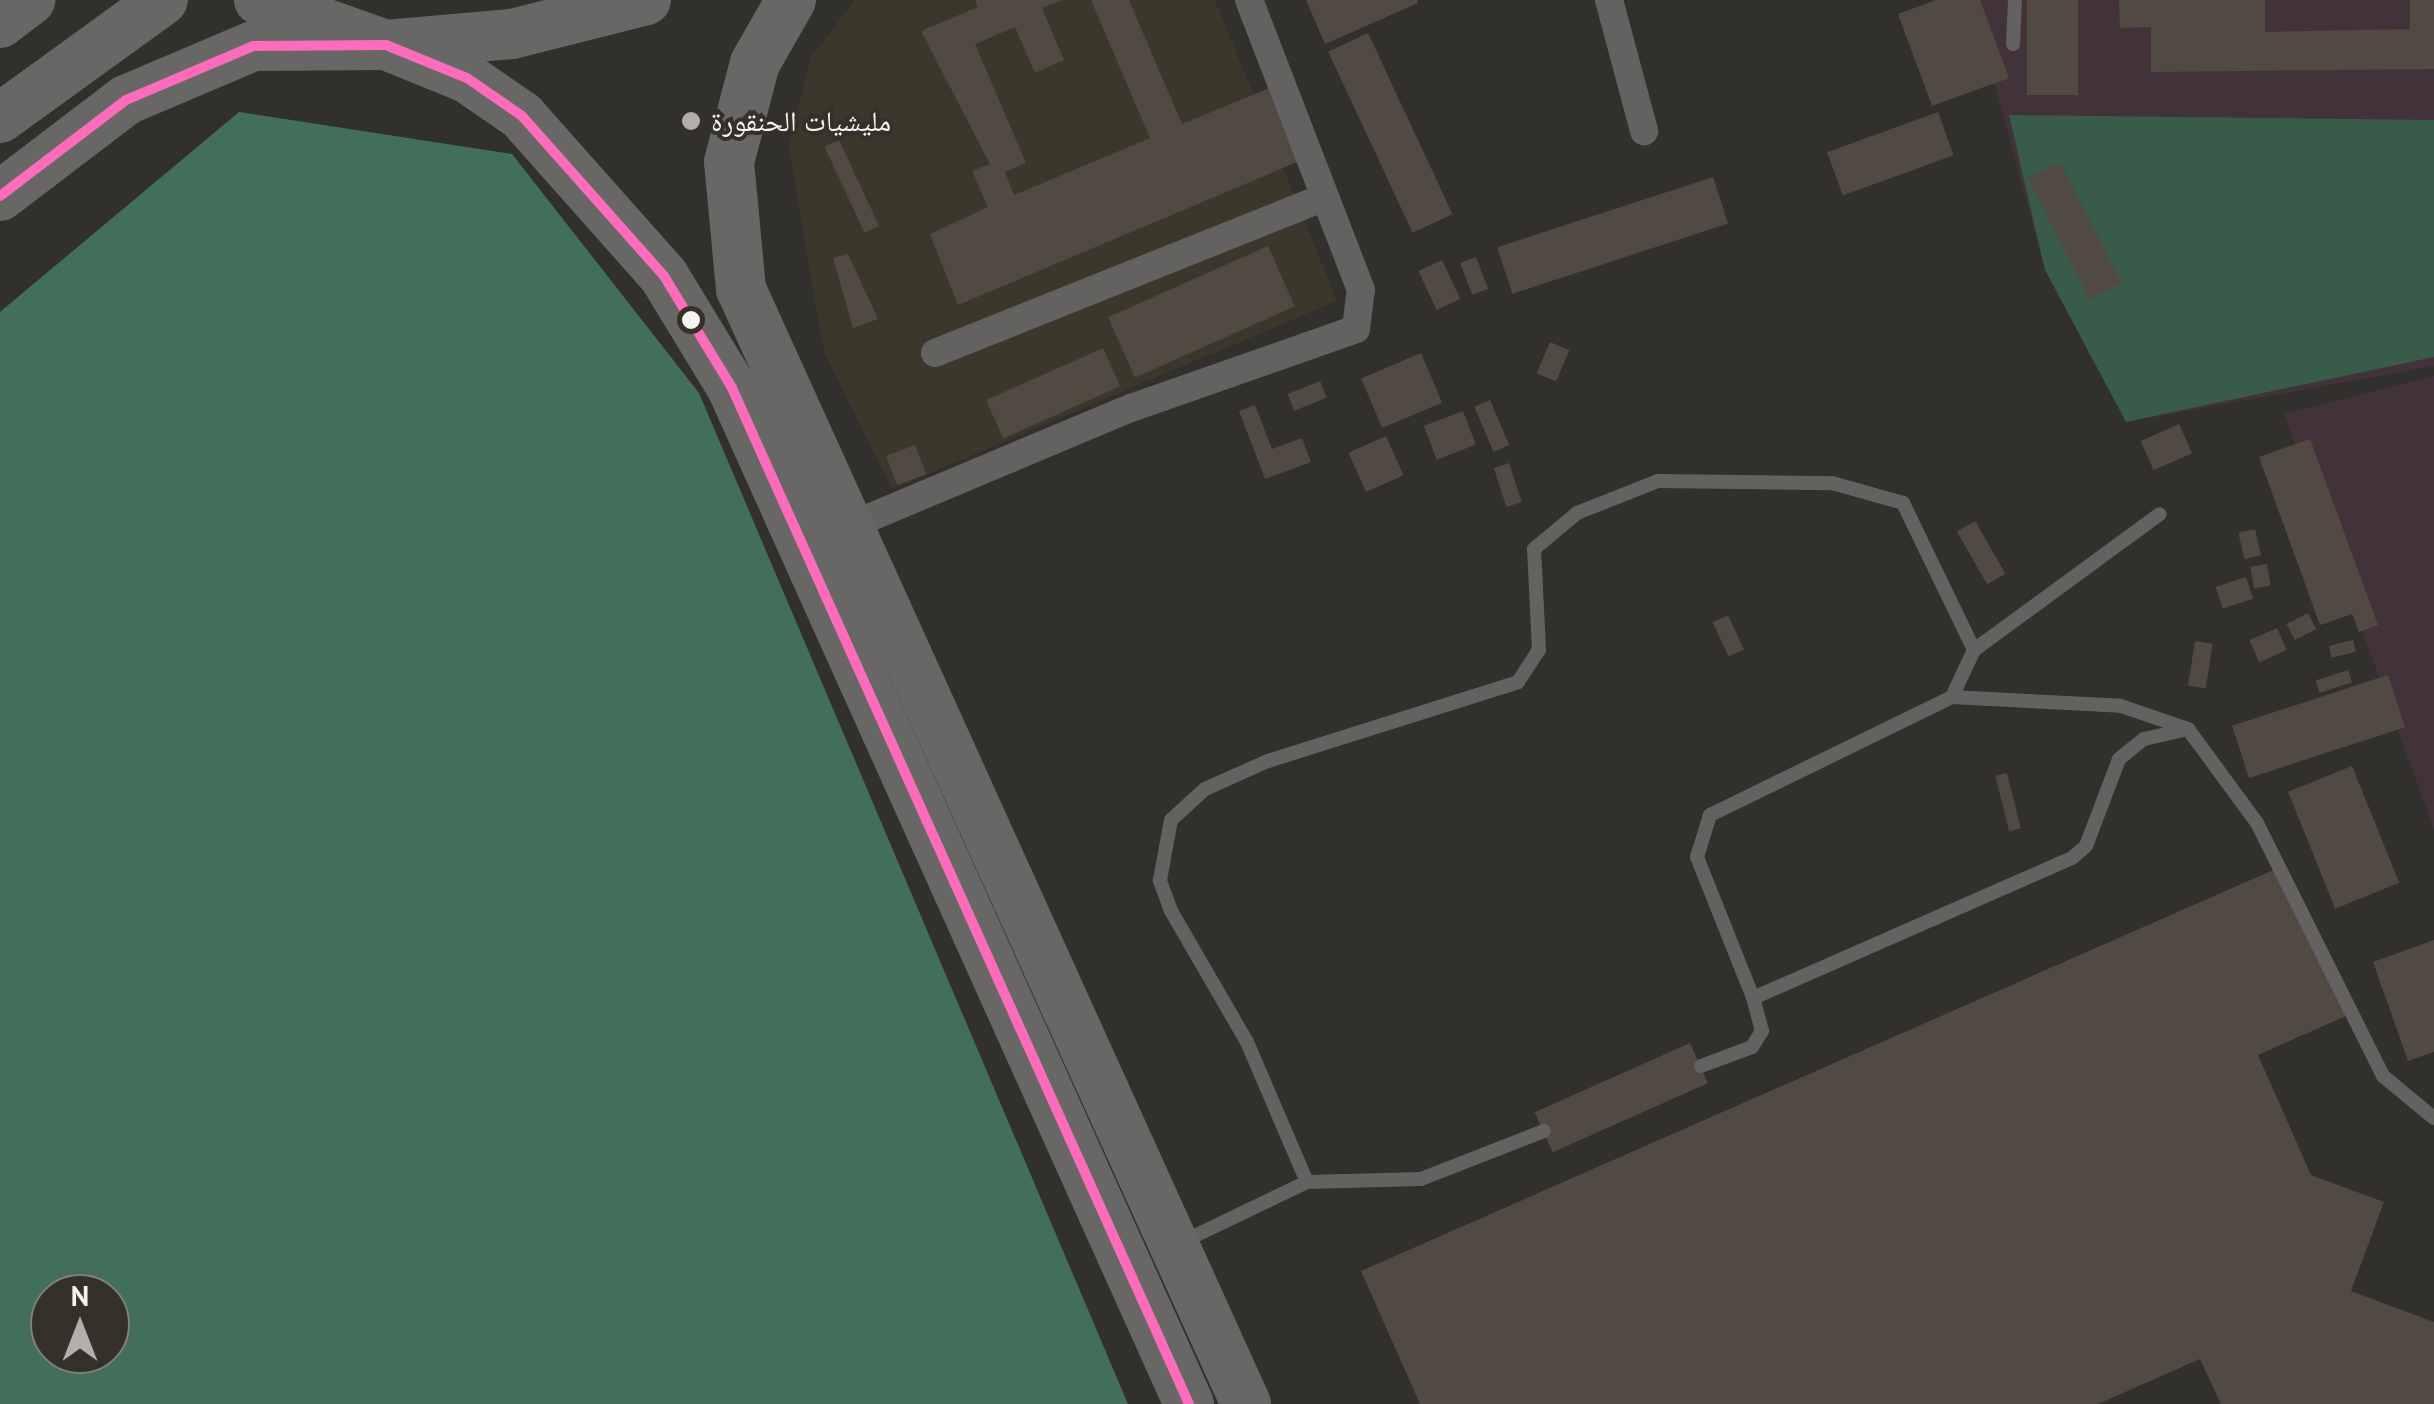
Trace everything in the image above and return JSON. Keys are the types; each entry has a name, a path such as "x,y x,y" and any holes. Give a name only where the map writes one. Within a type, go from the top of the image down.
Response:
{"highway":[{"path":"0,23 30,0"},
{"path":"0,118 163,0"},
{"path":"259,0 468,78 522,116 664,276 732,388 1189,1404"},
{"path":"0,196 126,100 217,55 288,42 386,45 512,34 646,0"},
{"path":"791,0 739,104 728,219 760,346 852,524 1246,1404"}],"street":[{"path":"852,524 1131,408 1356,329 1360,290 1250,0"},
{"path":"1609,0 1644,131"},
{"path":"935,353 1325,197"}],"lane":[{"path":"2013,44 2015,0"},
{"path":"1307,1182 1248,1042 1160,880 1160,850 1187,803 1268,761 1518,682 1540,650 1534,550 1576,513 1658,480 1832,483 1903,503 1974,650"},
{"path":"1952,697 1974,650 2160,514"},
{"path":"1701,1066 1752,1047 1762,1031 1753,998 1697,857 1710,815 1952,697 2121,706 2188,729 2257,824 2384,1076 2434,1118"},
{"path":"1753,998 2072,858 2119,759 2144,739 2188,729"},
{"path":"1175,1246 1307,1182 1420,1179 1544,1131"}],"shaded area":[{"path":"855,0 1215,0 1337,301 892,489 824,352 789,149 810,59"},
{"path":"1972,0 2434,0 2434,366 2126,422 2045,270"},
{"path":"2434,376 2434,830 2284,414"}],"green space":[{"path":"239,112 512,154 699,393 1128,1404 0,1404 0,312"},
{"path":"2009,115 2434,120 2434,357 2126,422 2045,270"}],"building":[{"path":"975,0 1062,0 1042,8 1064,60 1035,73 1015,27 975,44 1026,163 1005,172 1014,195 1150,138 1091,0 1129,0 1182,124 1272,87 1302,160 958,305 930,234 988,207 972,171 990,164 921,31 978,7"},
{"path":"1306,0 1417,0 1418,3 1325,44"},
{"path":"1936,0 1980,0 2009,78 1932,106 1898,14"},
{"path":"2027,0 2078,0 2078,95 2027,95"},
{"path":"2119,0 2265,0 2265,32 2410,29 2410,0 2434,0 2434,69 2151,72 2151,27 2120,28"},
{"path":"1368,33 1453,214 1413,233 1328,52"},
{"path":"1938,112 1954,155 1843,196 1827,152"},
{"path":"839,140 879,226 865,233 824,147"},
{"path":"2060,162 2122,283 2090,300 2028,178"},
{"path":"1713,177 1728,224 1512,294 1497,247"},
{"path":"1268,246 1295,306 1135,377 1108,317"},
{"path":"848,254 878,319 853,328 833,258"},
{"path":"1476,257 1488,289 1472,295 1460,263"},
{"path":"1442,260 1460,299 1437,310 1418,271"},
{"path":"1550,342 1569,350 1556,382 1537,373"},
{"path":"1103,348 1120,386 1003,438 986,400"},
{"path":"1421,353 1442,403 1382,428 1361,378"},
{"path":"1320,381 1327,398 1294,411 1288,394"},
{"path":"1490,400 1509,445 1493,452 1474,407"},
{"path":"1255,405 1272,449 1302,438 1311,462 1265,479 1239,411"},
{"path":"1463,411 1476,445 1437,460 1424,426"},
{"path":"2179,424 2192,453 2154,470 2141,441"},
{"path":"1386,436 1403,475 1366,492 1349,453"},
{"path":"2310,439 2378,625 2359,632 2352,614 2320,625 2259,457"},
{"path":"915,445 926,474 897,485 886,456"},
{"path":"1509,463 1522,502 1506,507 1494,468"},
{"path":"1975,521 2006,574 1987,584 1957,532"},
{"path":"2255,529 2261,555 2245,559 2238,533"},
{"path":"2267,564 2271,586 2254,589 2250,567"},
{"path":"2246,577 2253,599 2223,609 2216,587"},
{"path":"2308,613 2316,629 2295,640 2287,624"},
{"path":"1728,615 1744,649 1729,657 1713,622"},
{"path":"2277,628 2287,650 2259,662 2250,640"},
{"path":"2353,640 2356,652 2332,658 2329,646"},
{"path":"2195,641 2213,644 2206,688 2188,685"},
{"path":"2348,670 2352,682 2320,693 2316,681"},
{"path":"2388,675 2405,727 2249,778 2232,726"},
{"path":"2352,766 2399,883 2335,909 2288,792"},
{"path":"2007,773 2021,828 2009,831 1995,776"},
{"path":"2280,867 2346,1016 2258,1055 2311,1175 2384,1202 2351,1291 2434,1322 2434,1404 2221,1404 2200,1359 2098,1404 1420,1404 1361,1271"},
{"path":"2434,940 2434,1052 2408,1061 2373,962"},
{"path":"1690,1043 1708,1083 1553,1152 1535,1112"}],"transit line":[{"path":"0,196 126,100 253,46 386,45 467,78 522,116 664,276 732,388 1189,1404"}],"place":[{"name":"مليشيات الحنقورة","path":"691,121"}]}
